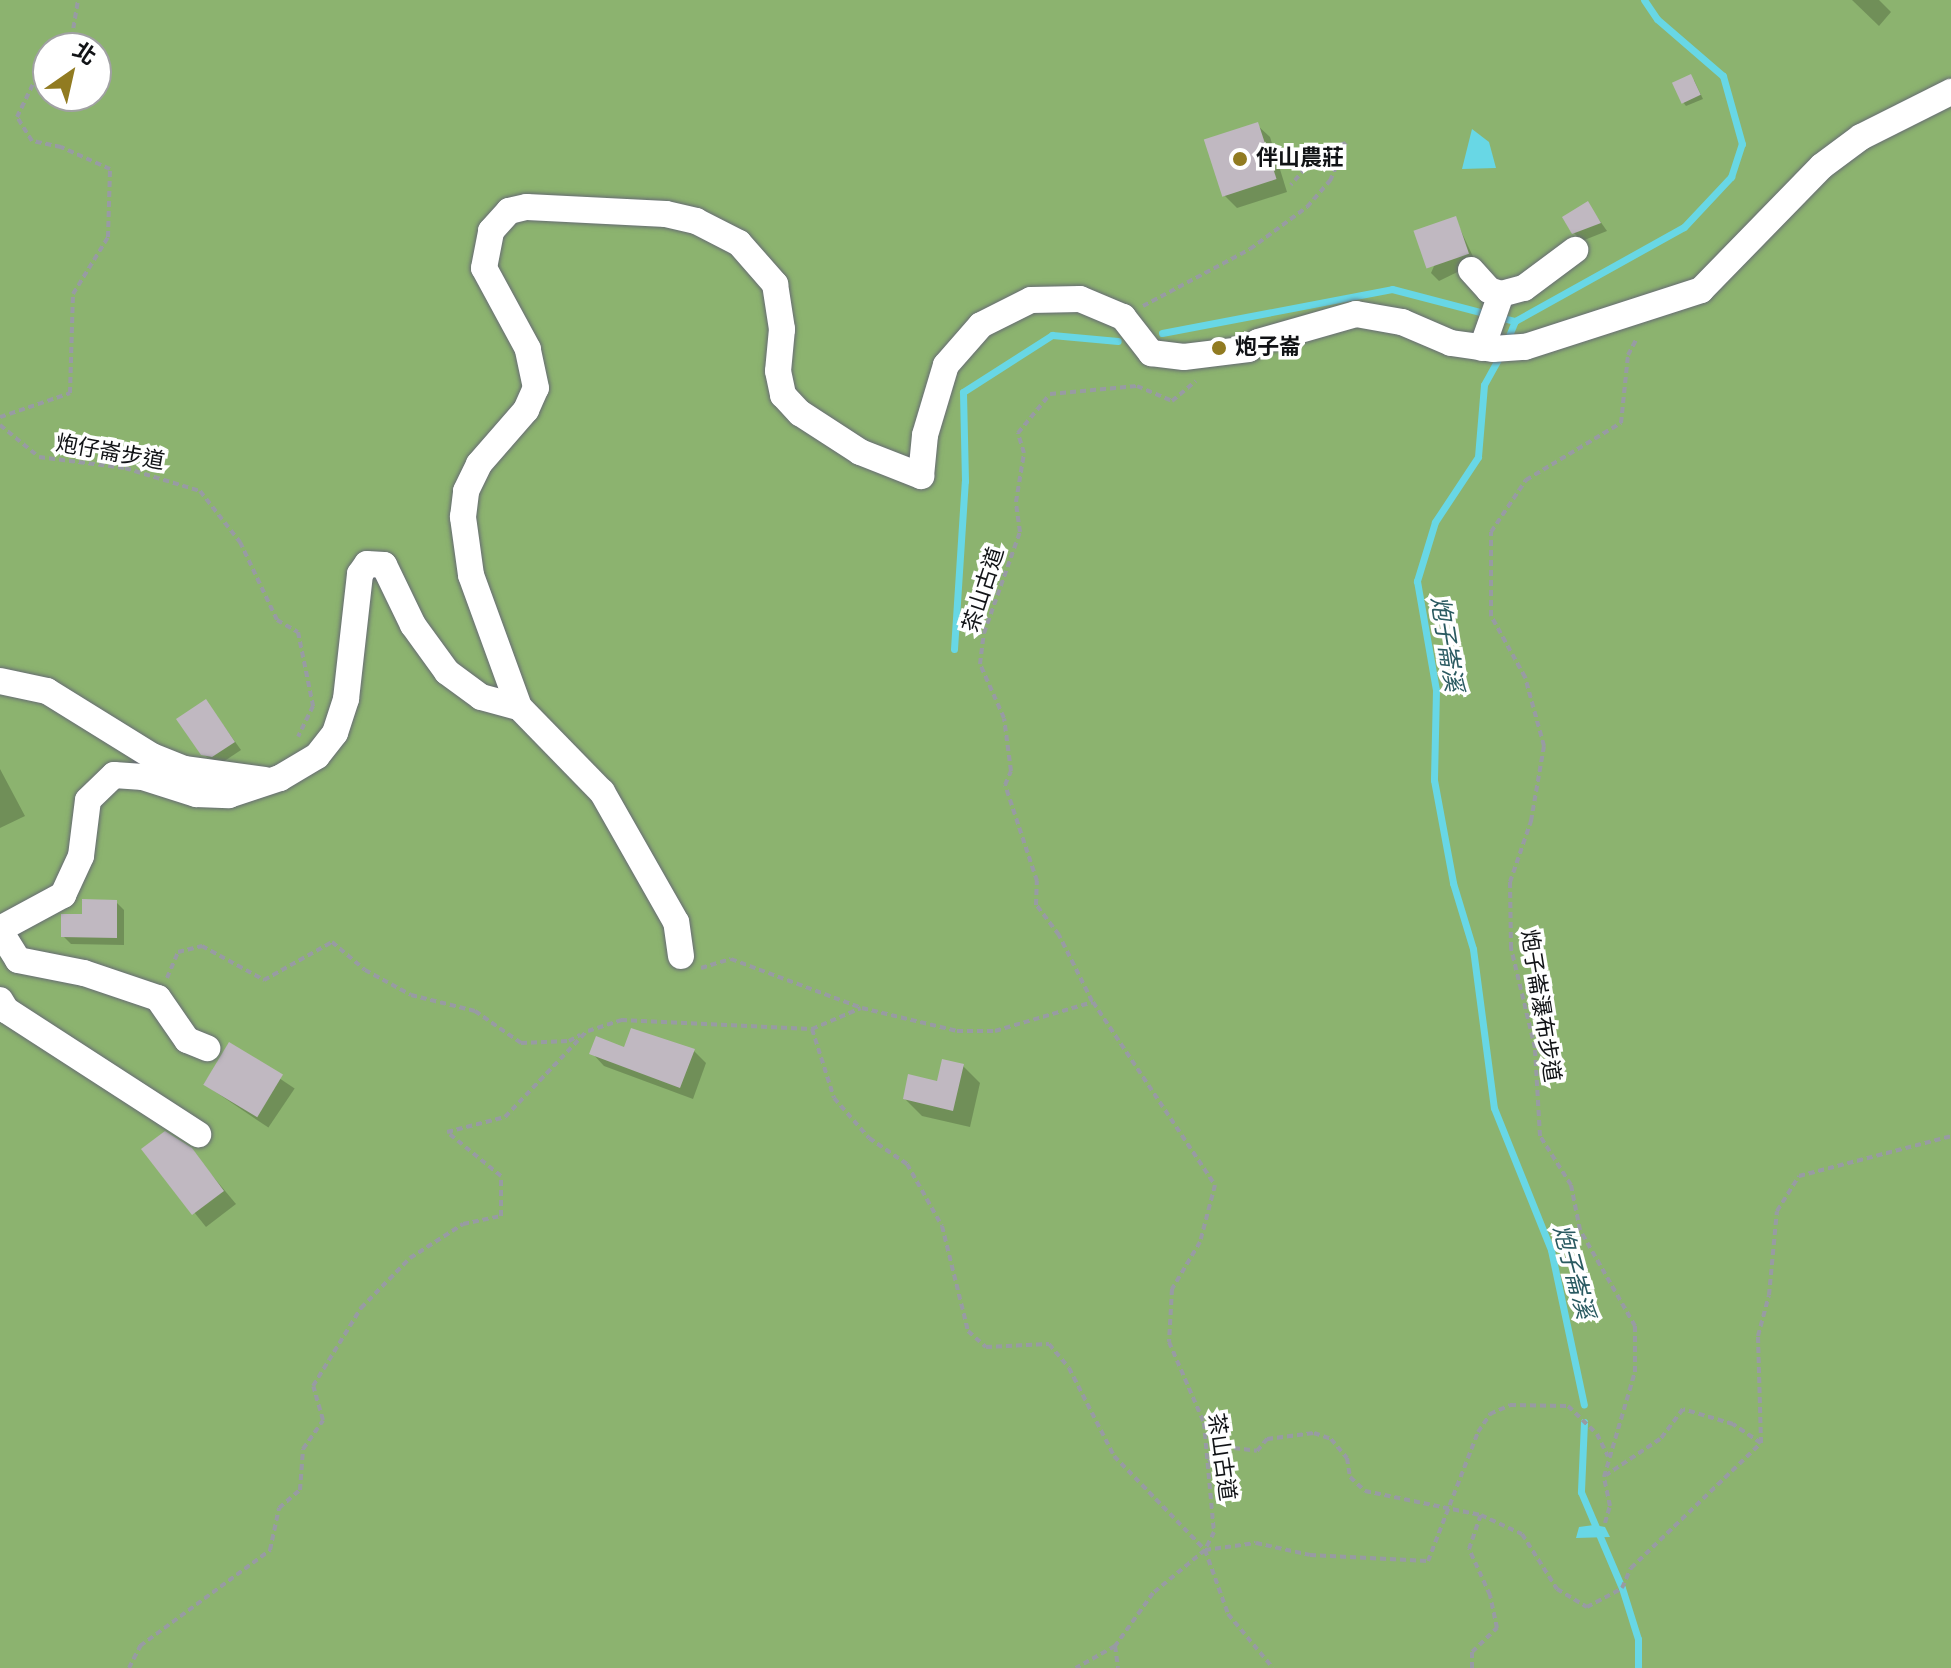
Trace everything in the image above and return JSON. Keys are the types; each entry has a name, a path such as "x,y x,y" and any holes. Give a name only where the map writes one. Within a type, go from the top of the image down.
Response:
{"street":[{"path":"681,956 676,922 602,792 519,707 471,575 463,517 466,491 479,464 526,410 536,388 528,349 484,268 491,231 509,211 527,207 666,214 696,221 739,243 775,284 782,329 778,371 783,395 800,413 860,452 921,476 925,435 946,365 981,325 1031,300 1055,297 1080,299 1123,317 1151,353 1184,357 1249,349 1258,342 1356,314 1380,315 1451,343 1488,342 1525,347 1650,310 1701,290 1822,166 1861,137 1951,92"},
{"path":"1471,270 1489,290 1501,294 1524,288 1575,250"},
{"path":"1488,342 1501,294"},
{"path":"207,1048 187,1040 158,998 84,973 18,960 0,930 63,895 81,856 88,800 114,775 143,777 206,795 242,794 280,778 317,756 335,733 343,710 360,574 367,564 384,565 413,625 447,672 481,697 519,707"},
{"path":"0,681 47,691 152,756 184,769 258,780 280,778"},
{"path":"0,1000 6,1010 198,1134"}],"path":[{"path":"73,32 78,0"},
{"name":"炮仔崙步道","path":"0,417 70,393 73,294 108,237 110,169 61,147 32,141 17,117 32,86"},
{"path":"1123,317 1250,249 1307,207 1330,181 1346,143 1318,153 1291,185"},
{"name":"炮子崙瀑布步道","path":"1605,1523 1610,1506 1604,1477 1635,1372 1635,1326 1580,1230 1571,1185 1540,1136 1535,1048 1511,948 1510,882 1531,821 1544,746 1525,677 1491,616 1491,532 1526,480 1621,423 1628,355 1650,310"},
{"name":"茶山古道","path":"1203,375 1172,401 1137,386 1050,394 1018,433 1024,453 1016,502 1020,532 984,633 980,664 1004,718 1011,771 1005,785 1037,881 1036,905 1059,935 1093,1002 1215,1185 1200,1242 1172,1289 1169,1342 1204,1423 1214,1532 1205,1550"},
{"name":"炮仔崙步道","path":"0,425 39,457 125,468 200,491 240,542 277,620 298,632 313,706 297,739 304,762"},
{"path":"158,998 178,952 202,946 264,980 332,942 365,970 411,995 475,1011 521,1043 569,1041 587,1031 621,1020 812,1029 862,1008"},
{"path":"681,956 693,971 731,959 862,1008 957,1031 995,1031 1093,1002"},
{"path":"812,1029 834,1098 869,1138 907,1164 942,1226 968,1331 986,1347 1049,1344 1069,1368 1114,1456 1205,1550 1228,1614 1273,1668"},
{"path":"129,1668 140,1646 270,1550 279,1508 300,1490 303,1449 323,1420 313,1386 361,1308 410,1258 463,1224 501,1216 501,1176 447,1132 505,1117 587,1031"},
{"path":"1208,1463 1234,1448 1257,1451 1267,1439 1314,1433 1331,1439 1347,1458 1350,1477 1365,1491 1481,1515 1522,1534 1557,1589 1587,1607 1622,1588 1631,1568 1651,1555 1761,1443 1758,1336 1769,1295 1777,1211 1799,1176 1951,1136"},
{"path":"1076,1668 1115,1646 1153,1593 1205,1550 1256,1543 1310,1555 1428,1561 1478,1432 1490,1414 1510,1405 1568,1406 1597,1434 1609,1459"},
{"path":"1604,1477 1660,1439 1683,1409 1733,1424 1761,1443"},
{"path":"1472,1668 1472,1652 1497,1628 1490,1595 1469,1549 1481,1515"},
{"path":"1115,1646 1118,1668"}],"green space":[{"path":"0,0 1951,0 1951,1668 0,1668"}],"water":[{"path":"1472,129 1489,142 1496,168 1462,169"},
{"path":"1579,1527 1605,1527 1610,1537 1576,1538"}],"building":[{"path":"1691,74 1701,95 1682,104 1672,83"},
{"name":"伴山農莊","path":"1258,122 1277,179 1222,197 1204,140"},
{"path":"1588,201 1601,223 1572,234 1562,217"},
{"path":"1456,216 1469,254 1426,268 1413,231"},
{"path":"206,699 235,742 212,757 201,755 176,719"},
{"path":"82,899 117,900 117,938 61,937 61,914 82,914"},
{"path":"631,1028 695,1049 680,1088 589,1054 596,1036 624,1047"},
{"path":"229,1042 283,1074 257,1117 203,1085"},
{"path":"942,1059 964,1064 953,1111 903,1099 908,1074 937,1081"},
{"path":"165,1131 192,1148 224,1191 192,1215 141,1149"}],"waterway":[{"name":"炮子崙溪","path":"1506,343 1515,321 1684,227 1731,177 1742,144 1723,76 1657,19 1644,0"},
{"path":"1162,333 1392,289 1515,321"},
{"path":"954,649 965,481 963,392 1052,335 1118,341"},
{"name":"炮子崙溪","path":"1501,354 1484,385 1478,457 1435,522 1417,581 1436,690 1434,780 1453,883 1473,949 1494,1108 1551,1250 1584,1405"},
{"name":"炮子崙溪","path":"1584,1422 1581,1492 1622,1588 1638,1639 1638,1668"}],"place":[{"name":"伴山農莊","path":"1240,159"},
{"name":"炮子崙","path":"1219,348"}]}
